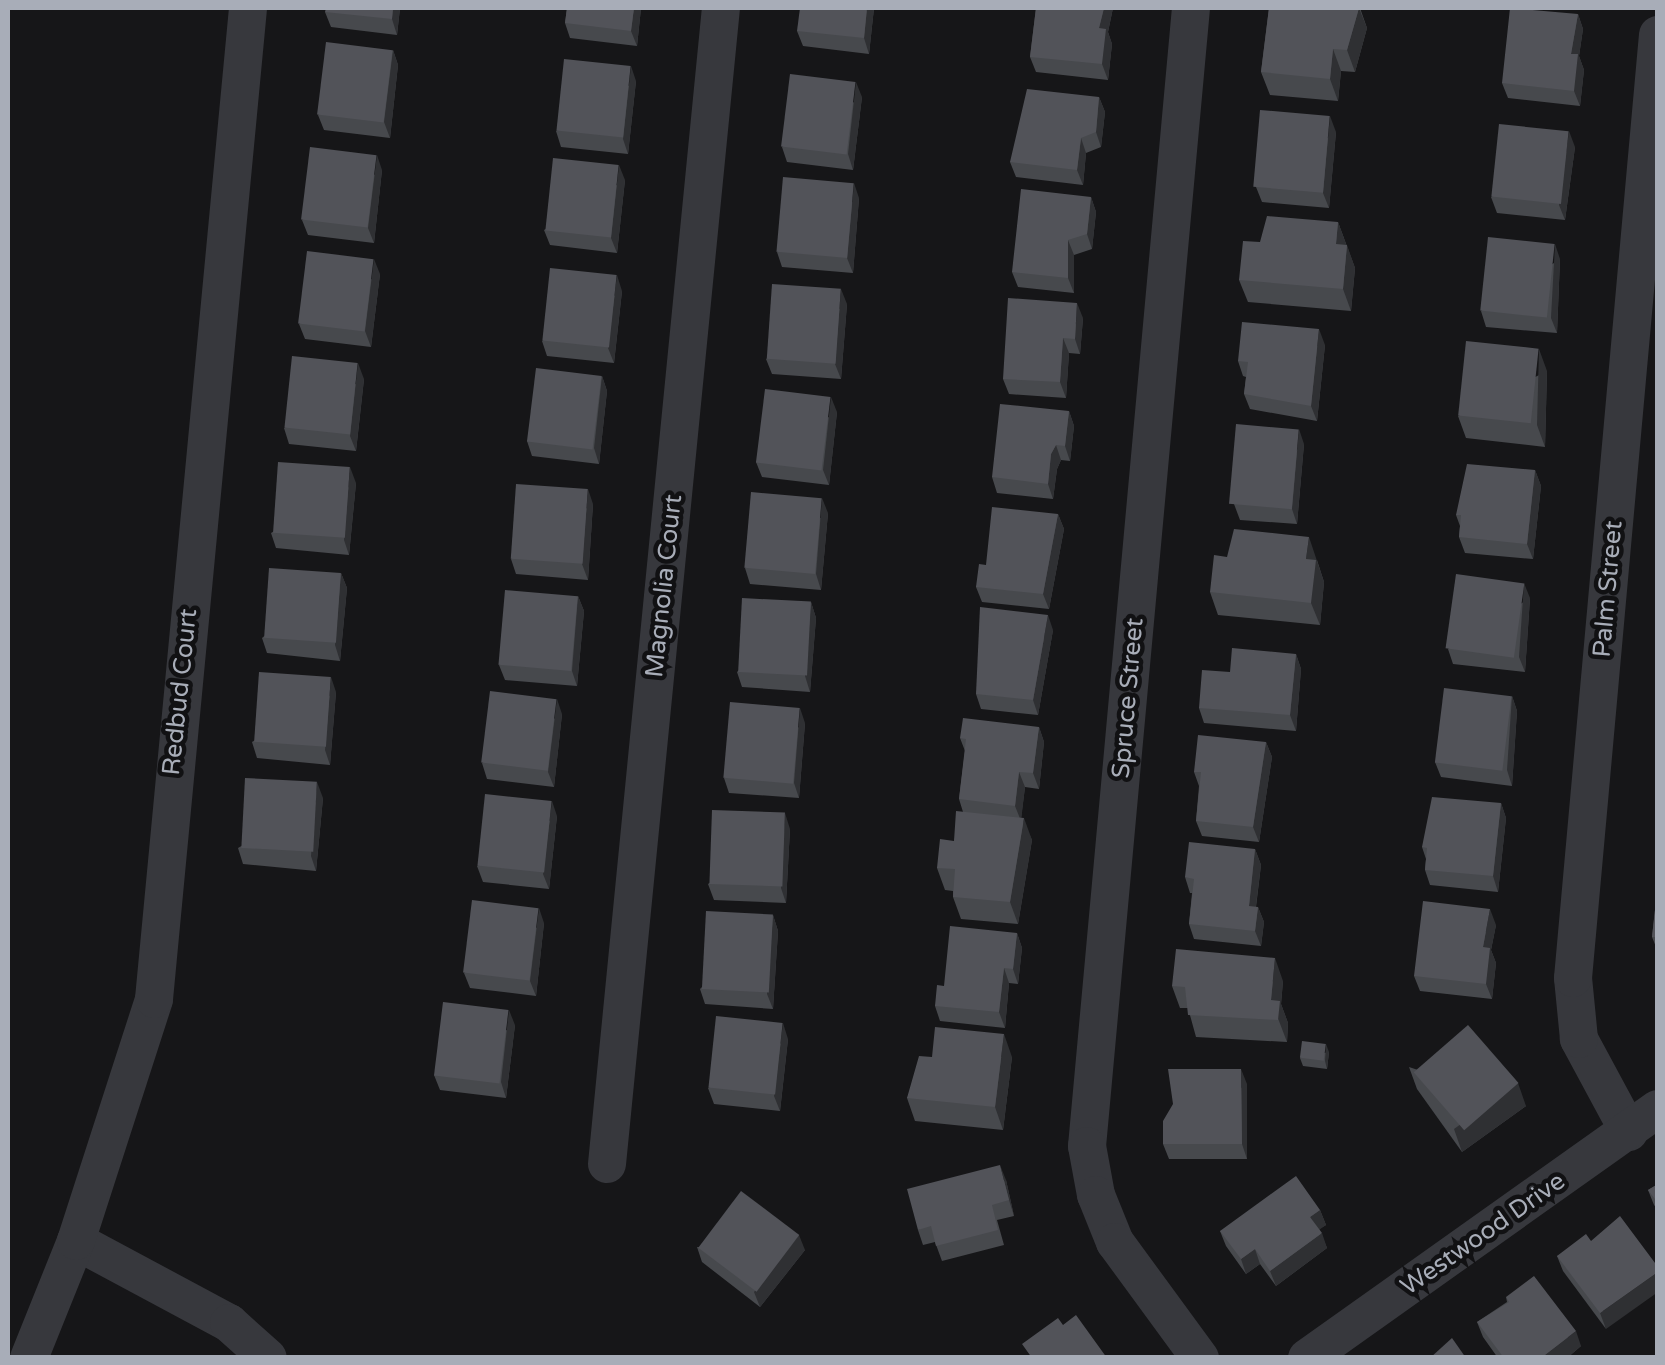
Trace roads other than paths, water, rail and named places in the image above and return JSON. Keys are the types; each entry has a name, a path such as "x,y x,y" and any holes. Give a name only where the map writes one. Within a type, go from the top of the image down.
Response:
{"street":[{"name":"Redbud Court","path":"29,1358 76,1241 154,1000 248,8"},
{"name":"Magnolia Court","path":"607,1164 721,8"},
{"name":"Spruce Street","path":"1190,8 1087,1146 1096,1194 1115,1242 1200,1358"},
{"name":"Palm Street","path":"1643,1120 1580,1039 1573,978 1658,35"},
{"name":"Westwood Drive","path":"1307,1358 1643,1120"},
{"path":"76,1241 229,1323 268,1358"}]}
